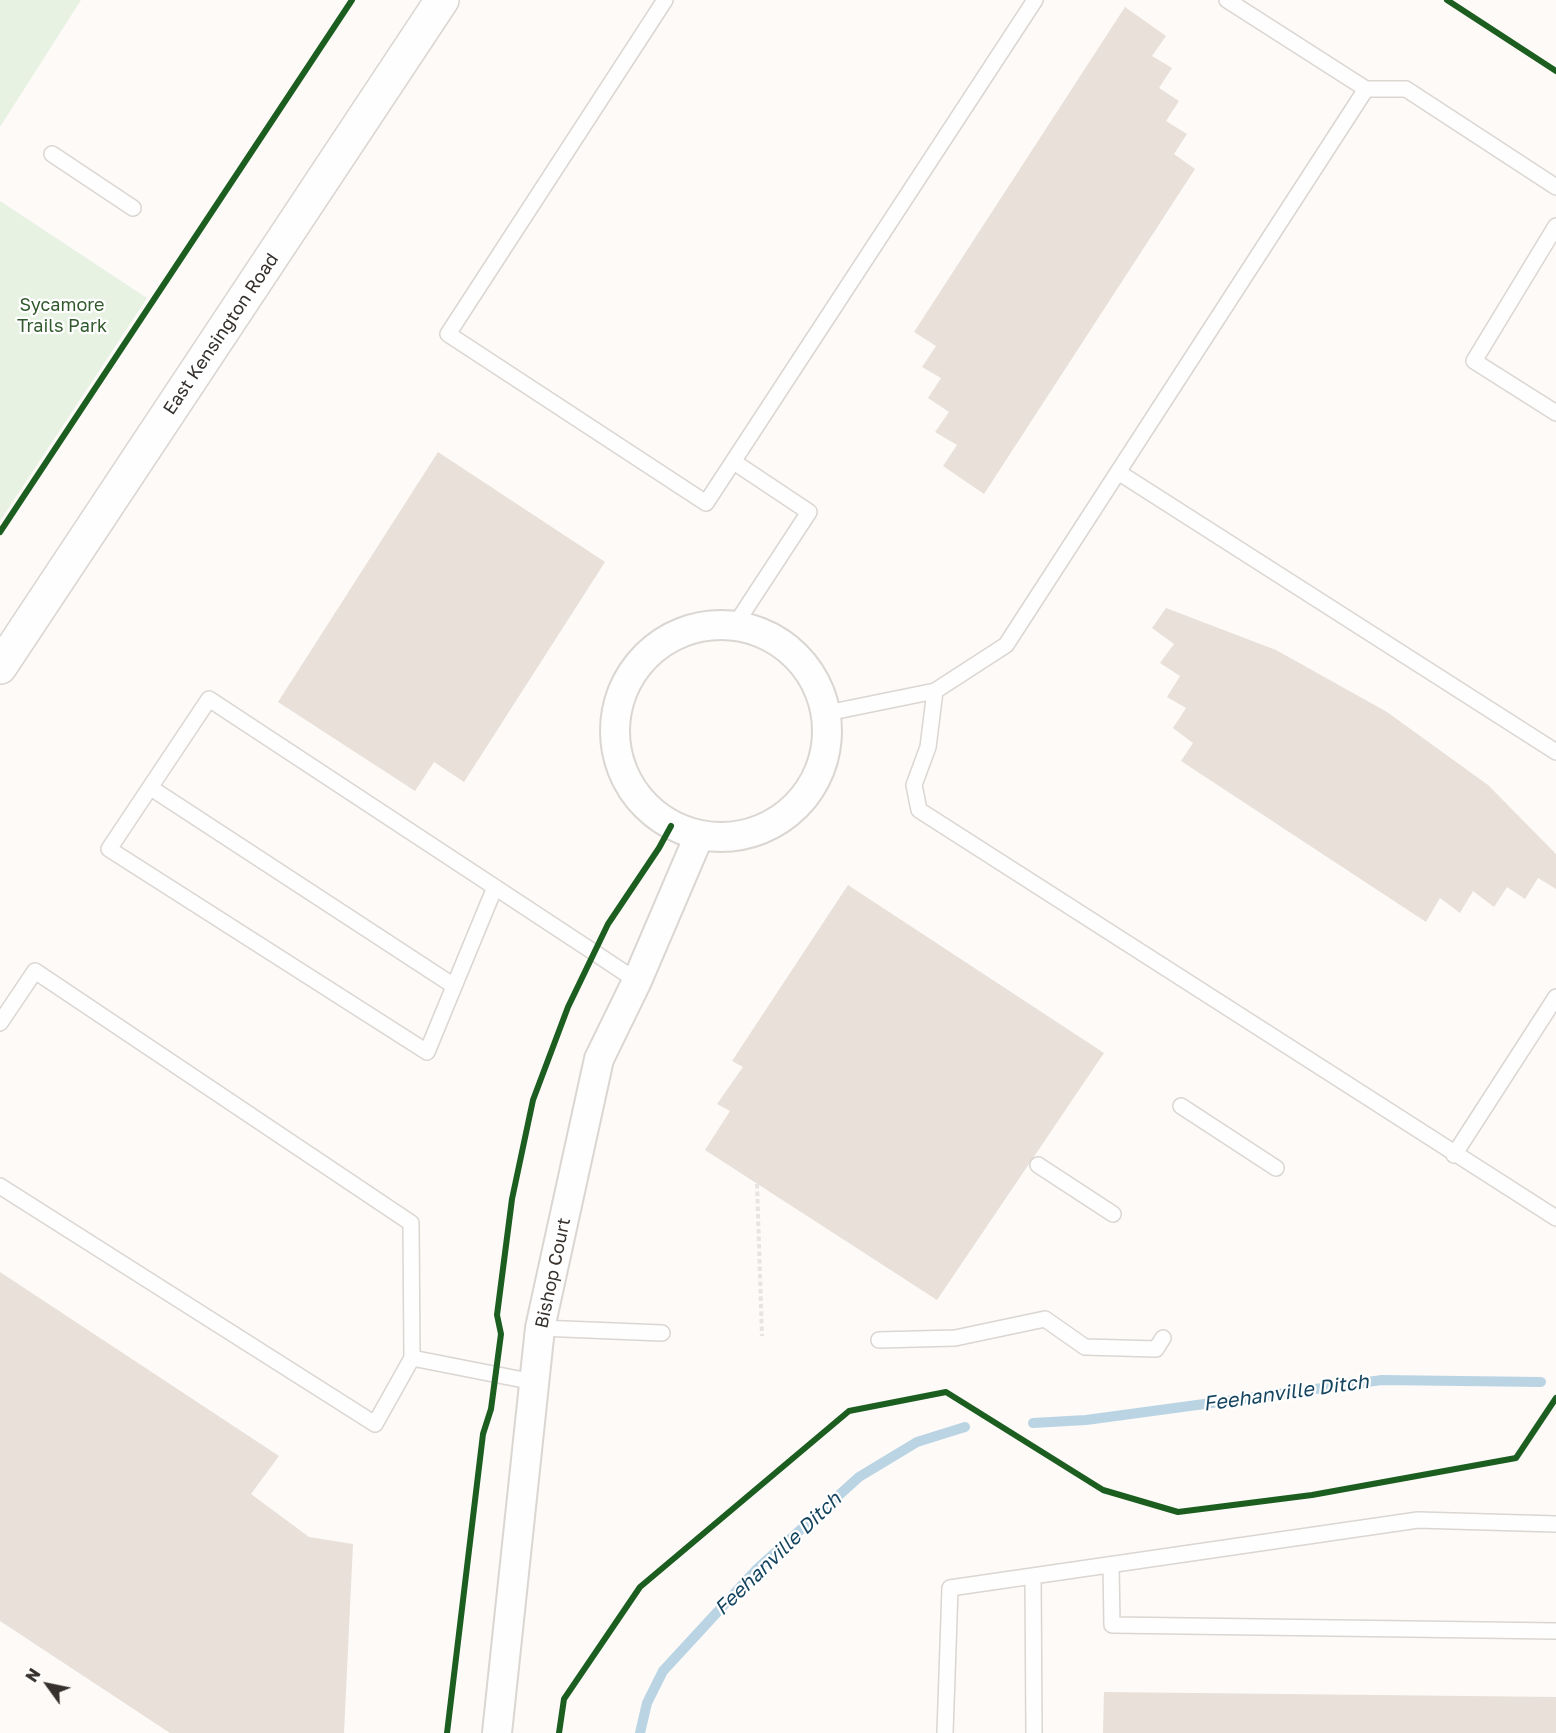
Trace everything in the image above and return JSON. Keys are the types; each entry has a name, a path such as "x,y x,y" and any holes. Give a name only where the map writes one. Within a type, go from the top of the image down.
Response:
{"main road":[{"name":"East Kensington Road","path":"0,668 442,0"}],"street":[{"path":"735,625 767,634 795,654 816,681 827,713 827,748 816,781 796,808 767,828 734,838 699,836 671,826 641,803 622,772 615,736 620,699 637,667 664,641 698,627 735,625"},
{"name":"Bishop Court","path":"497,1733 540,1328 599,1059 637,981 699,836"}],"lane":[{"path":"665,0 448,334 706,503 1035,0"},
{"path":"1227,0 1366,89 1406,88 1556,188"},
{"path":"827,713 935,691 1006,645 1366,89"},
{"path":"52,154 133,208"},
{"path":"1556,226 1474,361 1556,413"},
{"path":"734,462 809,512 735,625"},
{"path":"1118,472 1556,752"},
{"path":"935,691 928,747 915,785 919,810 1454,1155 1556,1218"},
{"path":"495,887 427,1052 109,849 209,699 495,887 637,981"},
{"path":"151,788 454,986"},
{"path":"0,1023 35,971 411,1222 412,1358 375,1424 0,1186"},
{"path":"1454,1155 1556,997"},
{"path":"1181,1106 1276,1168"},
{"path":"1038,1165 1113,1214"},
{"path":"879,1340 956,1338 1045,1319 1085,1347 1156,1350 1163,1338"},
{"path":"540,1328 662,1333"},
{"path":"412,1358 534,1382"},
{"path":"945,1733 950,1588 1418,1521 1556,1524"},
{"path":"1111,1565 1112,1625 1556,1631"},
{"path":"1033,1576 1034,1733"}],"path":[{"path":"757,1184 762,1336"}],"green space":[{"path":"0,0 81,0 0,127"},
{"name":"Sycamore Trails Park","path":"0,201 147,298 0,521"}],"building":[{"path":"1125,7 1166,36 1152,56 1172,68 1159,88 1179,101 1166,121 1187,134 1174,154 1195,169 984,494 943,466 957,445 935,432 949,412 928,398 941,378 922,367 936,346 914,332"},
{"path":"438,452 605,562 464,782 434,762 415,791 278,702"},
{"path":"1166,608 1276,650 1387,712 1488,785 1556,854 1556,889 1538,878 1525,899 1507,887 1494,907 1473,891 1460,913 1440,898 1426,922 1181,761 1193,743 1173,728 1186,708 1167,697 1180,676 1160,663 1174,644 1152,628"},
{"path":"848,885 1104,1053 937,1300 705,1150 730,1111 717,1104 743,1067 732,1061"},
{"path":"0,1272 279,1456 251,1494 309,1537 353,1544 344,1733 170,1733 0,1621"},
{"path":"1104,1692 1556,1697 1556,1733 1103,1733"}],"waterway":[{"name":"Feehanville Ditch","path":"1033,1423 1086,1420 1382,1380 1541,1382"},
{"name":"Feehanville Ditch","path":"640,1733 647,1703 663,1671 757,1569 859,1477 917,1442 965,1427"}],"cycle path":[{"path":"0,532 352,0"},
{"path":"1447,0 1556,71"},
{"path":"447,1733 483,1434 491,1409 501,1334 497,1315 512,1199 533,1100 568,1007 608,924 659,848 671,826"},
{"path":"559,1733 564,1699 640,1587 849,1411 946,1392 1103,1490 1178,1512 1312,1495 1516,1458 1556,1398"}]}
